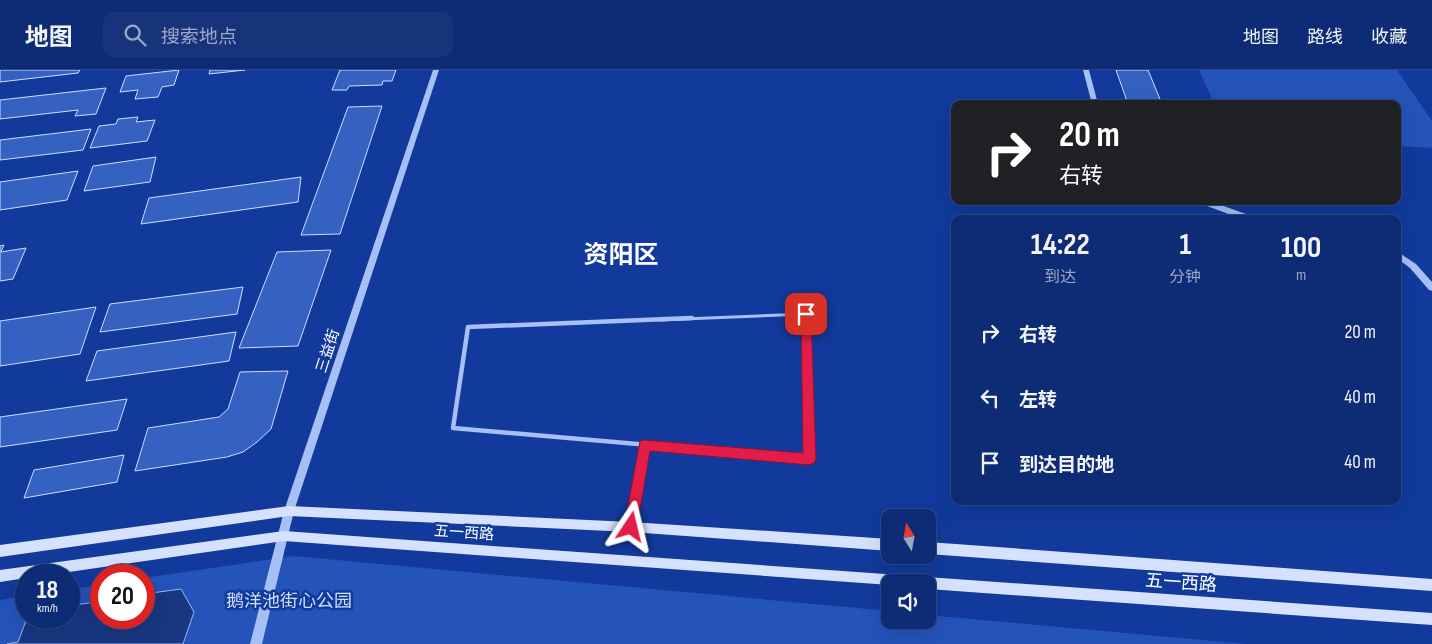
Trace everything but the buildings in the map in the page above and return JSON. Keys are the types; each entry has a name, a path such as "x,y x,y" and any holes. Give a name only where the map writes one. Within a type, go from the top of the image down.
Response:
{"main road":[{"path":"0,551 289,511 631,527 881,544"},
{"name":"五一西路","path":"0,576 284,536 881,579"},
{"path":"936,549 1432,585"},
{"name":"五一西路","path":"936,583 1432,619"}],"street":[{"name":"三益街","path":"256,644 289,511 436,70"},
{"path":"1086,70 1094,100"},
{"path":"1213,205 1240,215"},
{"path":"1401,257 1412,266 1432,288"}],"lane":[{"path":"806,314 809,459 644,445 453,428 468,327 806,314"},
{"path":"631,527 644,445"}],"green space":[{"path":"1199,70 1397,70 1432,121 1432,148 1401,146 1401,100 1212,100"},
{"name":"鹅洋池街心公园","path":"294,556 881,610 881,629 936,629 936,616 1246,644 0,644 0,600 15,598 15,629 80,629 80,588 90,586 90,629 155,629 155,576"}],"shaded area":[{"path":"181,589 194,612 183,644 7,644 18,642 23,629 80,629 80,604 90,603 90,629 155,629 155,593"}],"district":[{"name":"资阳区","path":"621,255"}],"route":[{"path":"631,527 644,445 809,459 806,314"}]}
